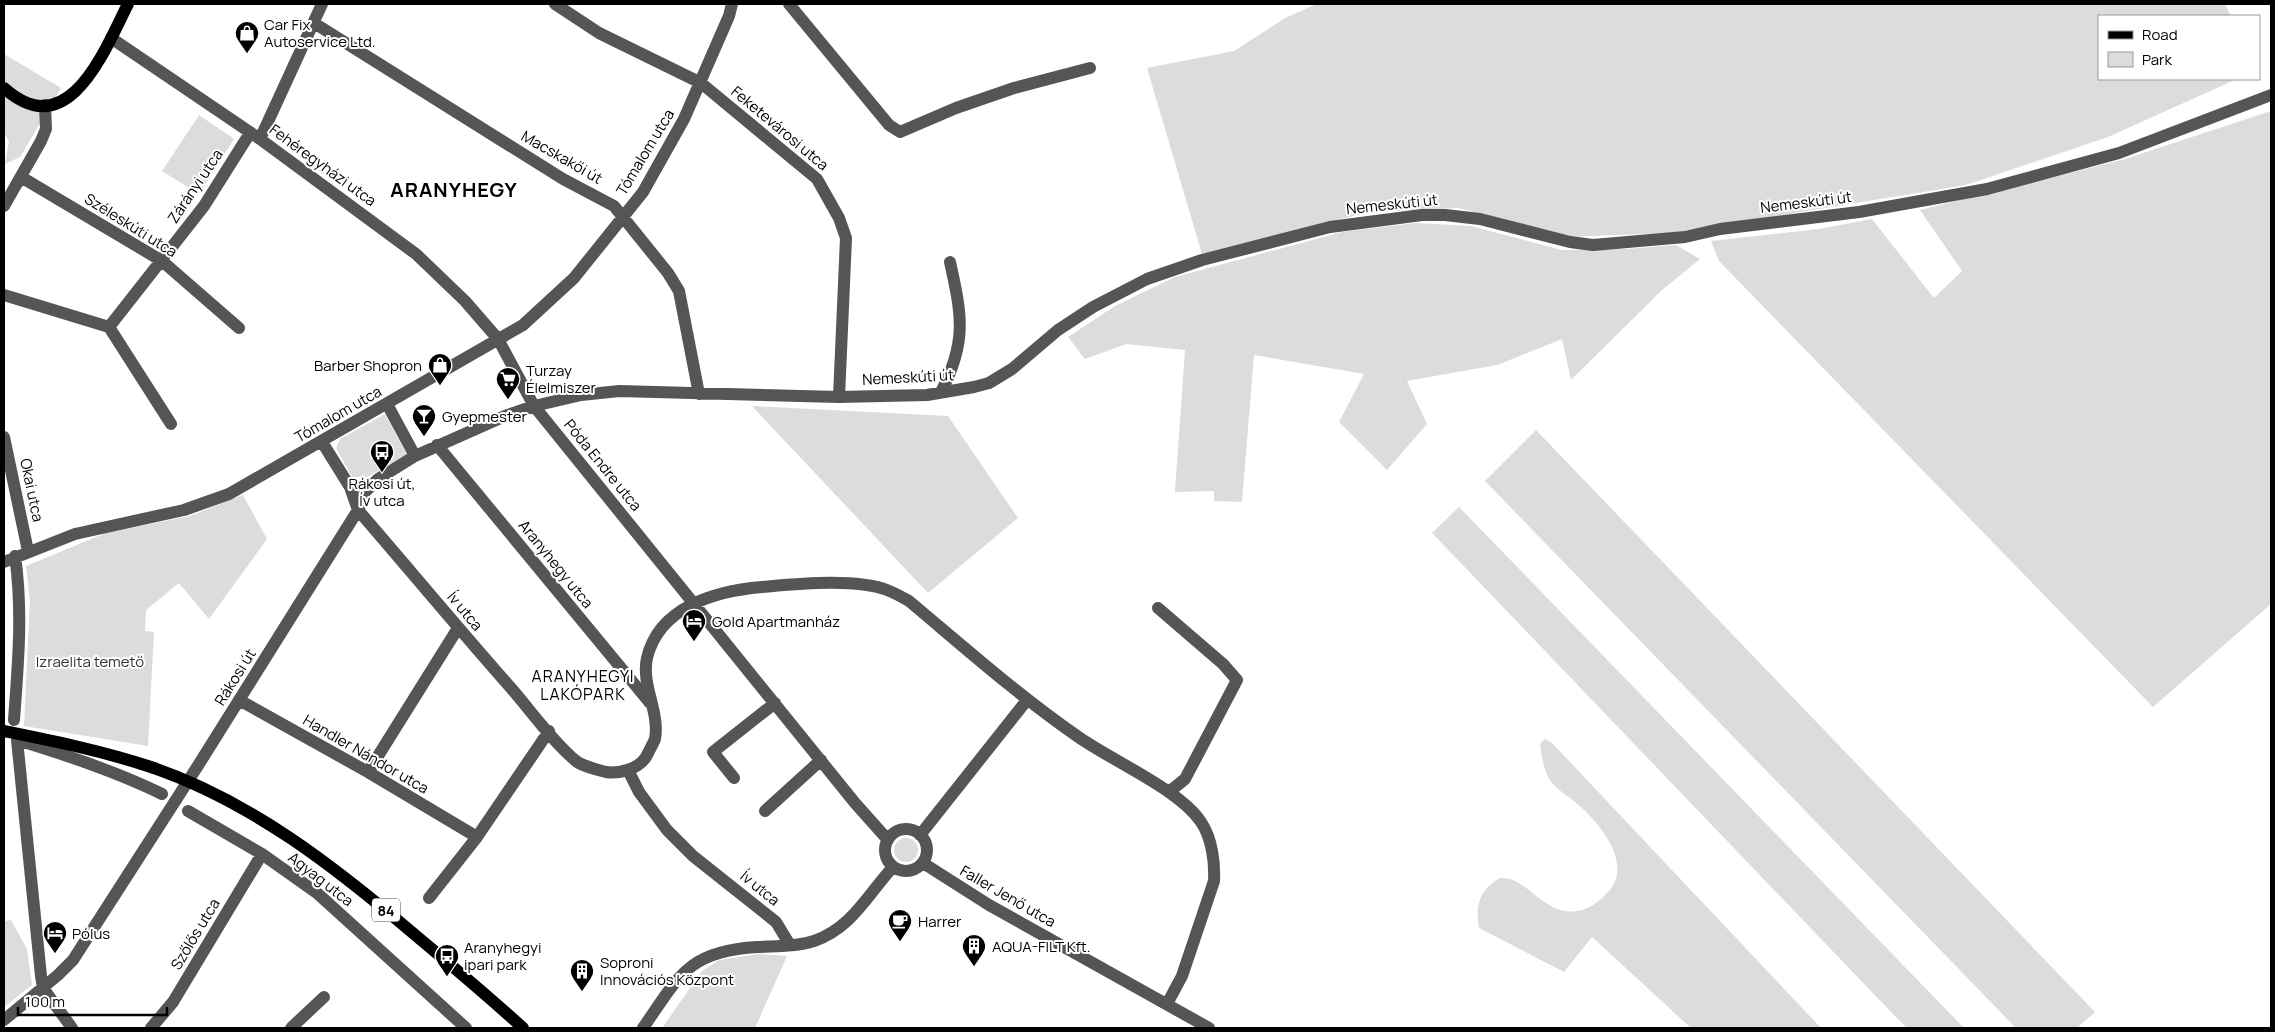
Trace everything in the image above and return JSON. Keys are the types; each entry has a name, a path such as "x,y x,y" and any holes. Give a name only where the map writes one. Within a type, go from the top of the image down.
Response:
{"main road":[{"path":"4,88 25,101 45,105 62,102 78,91 87,80 128,4"},
{"name":"84","path":"4,731 106,754 152,767 187,782 253,816 335,868 523,1028"}],"street":[{"name":"Zárányi utca","path":"109,327 162,261 255,136 322,4"},
{"name":"Feketevárosi utca","path":"555,4 599,33 701,83 811,172 821,185 839,218 846,238 839,396"},
{"name":"Tómalom utca","path":"9,559 75,534 209,502 229,494 523,325 568,284 643,192 668,150 701,83 730,10 740,4"},
{"path":"789,4 889,125 900,132 956,108 1014,88 1090,68"},
{"name":"Macskakői út","path":"314,23 564,179 614,206 679,291 699,394"},
{"name":"Fehéregyházi utca","path":"111,38 255,136 416,254 466,301 498,339"},
{"name":"Nemeskúti út","path":"534,406 580,395 619,391 839,396 941,392 974,387 1000,377 1058,330 1093,307 1147,279 1202,260 1330,226 1422,215 1445,215 1480,219 1570,242 1594,245 1685,237 1720,229 1859,212 1987,189 2119,154 2271,95"},
{"path":"4,206 22,177 46,129 45,105"},
{"name":"Széleskúti utca","path":"22,177 162,261 239,328"},
{"path":"941,392 956,359 960,336 960,315 950,262"},
{"path":"4,295 109,327 171,424"},
{"name":"Póda Endre utca","path":"498,339 534,406 695,603"},
{"path":"388,404 416,456"},
{"name":"Rákosi út","path":"4,1020 73,960 358,510 364,492 378,479 437,445 534,406"},
{"name":"Okai utca","path":"4,437 28,551"},
{"path":"322,442 350,487 358,510"},
{"name":"Aranyhegy utca","path":"437,445 650,703"},
{"name":"Ív utca","path":"358,510 458,628 577,762 607,772 628,770 639,792 667,830 693,856 776,922 790,945"},
{"path":"9,559 19,588 20,638 14,720"},
{"path":"628,770 638,766 654,740 655,719 650,703 646,661 659,629 674,614 695,603 719,594 750,588 792,584 833,584 886,590 909,601 1027,700 1079,737 1169,792 1201,822 1208,837 1215,870 1214,881 1182,976 1167,1004"},
{"path":"695,603 854,803 888,840"},
{"path":"1158,608 1223,664 1237,680 1185,779 1169,792"},
{"path":"368,772 458,628"},
{"name":"Handler Nándor utca","path":"239,700 368,772 476,837"},
{"path":"920,835 1027,700"},
{"path":"734,778 713,752 775,703"},
{"path":"428,898 476,837 548,731"},
{"path":"72,1028 43,988 36,940 17,740 76,758 134,780 162,794"},
{"path":"765,811 821,760"},
{"name":"Agyag utca","path":"188,811 262,854 317,893 377,945 466,1028"},
{"path":"903,830 915,831 920,835 926,845 926,857 923,863 912,870 899,870 893,866 886,857 885,851 888,840 897,831 903,830"},
{"name":"Szőlős utca","path":"152,1028 173,1002 262,854"},
{"name":"Faller Jenő utca","path":"923,863 979,899 1209,1028"},
{"path":"644,1028 674,984 693,965 710,954 730,949 814,942 837,930 854,915 893,866"},
{"path":"295,1027 324,997"}],"green space":[{"path":"1317,4 2225,4 2230,15 2098,15 2098,80 2235,80 2108,137 1966,185 1672,233 1566,237 1459,208 1369,212 1202,254 1147,68 1234,51 1285,18"},
{"path":"4,54 61,88 20,157 5,164 9,141 4,133"},
{"path":"2271,111 2271,604 2153,707 1719,261 1711,241 1819,229 1872,219 1934,298 1962,271 1920,210 2122,160"},
{"path":"199,115 234,139 199,194 162,171"},
{"path":"1416,223 1471,226 1562,250 1627,249 1676,245 1700,259 1661,291 1571,380 1562,339 1497,365 1407,381 1427,424 1387,470 1339,422 1364,374 1254,355 1242,502 1214,501 1214,491 1175,492 1185,350 1126,344 1085,359 1068,337 1115,306 1175,277 1342,232"},
{"path":"752,406 948,416 1018,518 928,593"},
{"path":"385,414 407,455 367,477 352,477 336,448 340,439"},
{"path":"1536,430 2095,1012 2077,1028 2016,1028 1485,481"},
{"name":"Izraelita temető","path":"243,495 267,539 209,619 179,583 146,610 145,631 154,632 148,746 24,726 30,600 26,566 106,533 190,516"},
{"path":"1459,507 1964,1028 1907,1028 1891,1012 1432,533"},
{"path":"1545,739 1552,743 1821,1028 1691,1028 1592,937 1564,972 1479,928 1478,906 1480,899 1487,888 1500,878 1510,879 1519,883 1545,903 1566,911 1582,910 1599,901 1609,891 1615,880 1616,858 1612,846 1605,835 1590,816 1556,787 1547,775 1540,744"},
{"path":"906,838 911,839 917,845 917,855 911,861 906,862 901,861 895,855 894,850 895,845 901,839"},
{"path":"11,920 27,949 32,985 4,1007 4,921"},
{"path":"759,954 787,956 755,1028 662,1028 702,971 719,960"}],"place":[{"name":"Car Fix Autoservice Ltd.","path":"247,54"},
{"name":"Barber Shopron","path":"440,386"},
{"name":"Turzay Élelmiszer","path":"508,400"},
{"name":"Gyepmester","path":"424,437"},
{"name":"Rákosi út, Ív utca","path":"382,473"},
{"name":"Gold Apartmanház","path":"694,642"},
{"name":"Harrer","path":"900,942"},
{"name":"Pólus","path":"55,954"},
{"name":"AQUA-FILT Kft.","path":"974,967"},
{"name":"Aranyhegyi ipari park","path":"447,977"},
{"name":"Soproni Innovációs Központ","path":"582,992"}],"district":[{"name":"ARANYHEGY","path":"454,189"},
{"name":"ARANYHEGYI LAKÓPARK","path":"583,685"}]}
